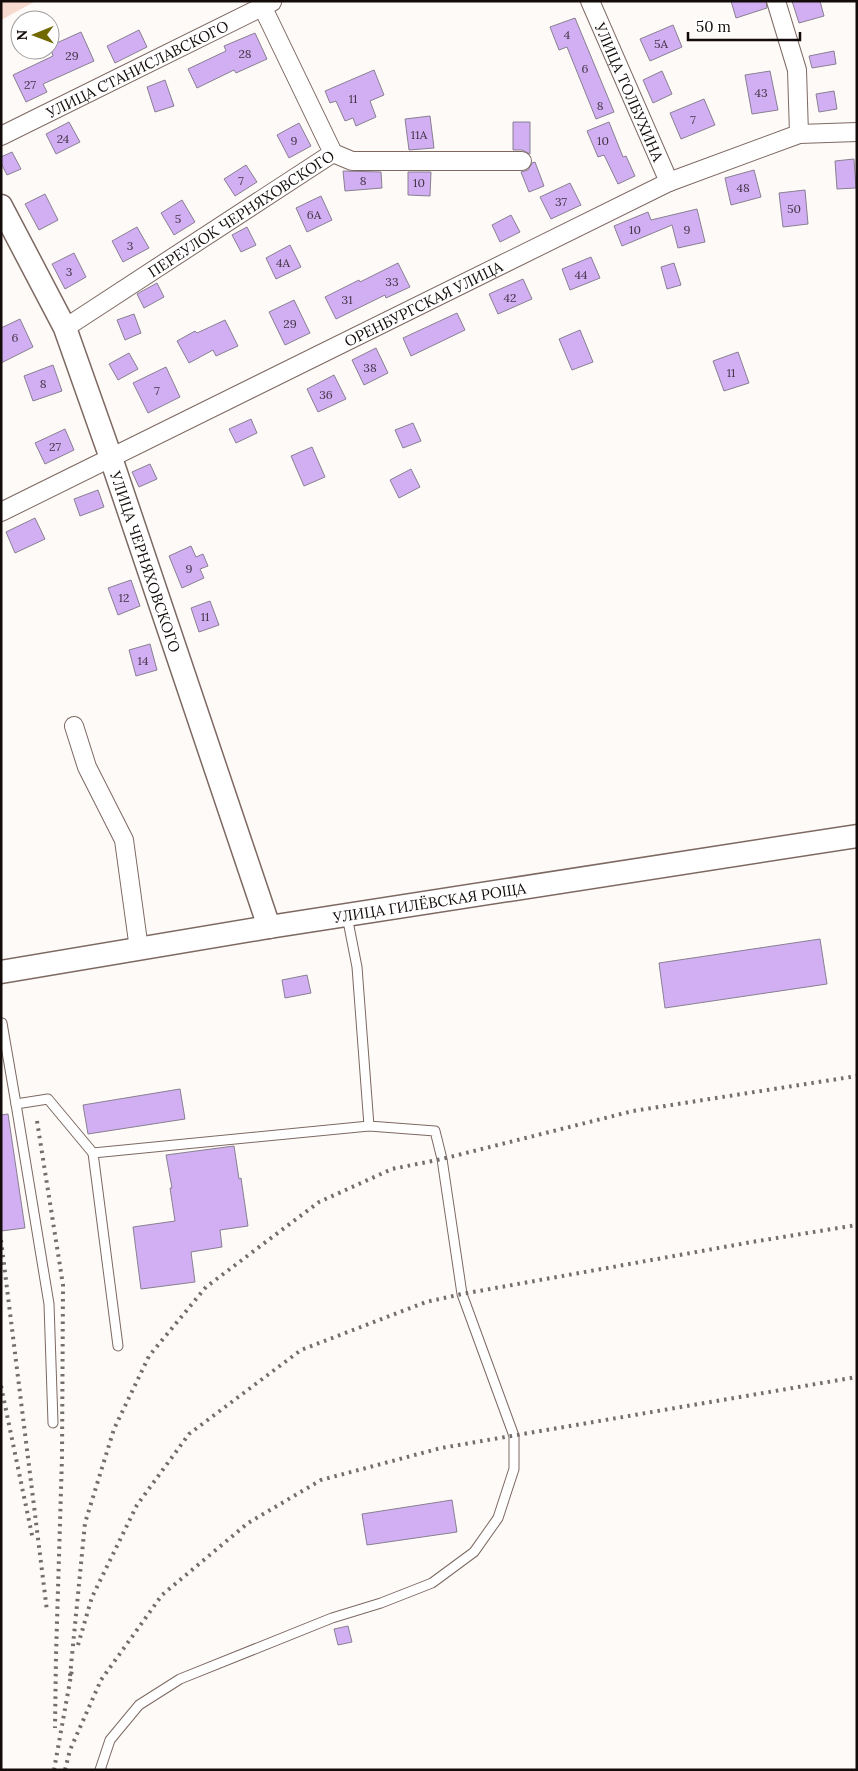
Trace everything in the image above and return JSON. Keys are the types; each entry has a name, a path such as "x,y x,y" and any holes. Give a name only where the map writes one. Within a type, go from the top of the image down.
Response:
{"street":[{"name":"УЛИЦА ТОЛБУХИНА","path":"590,1 669,182"},
{"path":"776,1 797,70 799,134"},
{"name":"УЛИЦА СТАНИСЛАВСКОГО","path":"1,136 268,4"},
{"name":"ПЕРЕУЛОК ЧЕРНЯХОВСКОГО","path":"64,328 333,153 268,4"},
{"name":"ОРЕНБУРГСКАЯ УЛИЦА","path":"1,512 669,182 799,134 857,132"},
{"path":"333,153 352,161 522,161"},
{"name":"УЛИЦА ЧЕРНЯХОВСКОГО","path":"1,206 64,328 269,927"},
{"path":"74,726 87,767 124,840 139,949"},
{"name":"УЛИЦА ГИЛЁВСКАЯ РОЩА","path":"1,972 269,927 857,836"}],"lane":[{"path":"347,916 357,968 369,1126"},
{"path":"2,1023 49,1304 53,1423"},
{"path":"16,1104 48,1099 93,1153 118,1346"},
{"path":"93,1153 369,1126 435,1131 442,1158 462,1294 514,1436 514,1469 498,1518 474,1552 432,1583 332,1618 180,1679 139,1705 110,1740 100,1770"}],"shaded area":[{"path":"1,1 36,1 19,10 10,10 10,15 1,20"}],"building":[{"path":"731,1 766,1 767,8 736,18"},
{"path":"792,1 820,1 824,16 799,23"},
{"path":"575,18 614,112 596,119 567,47 559,50 550,27"},
{"path":"673,25 682,47 650,61 640,39"},
{"path":"139,30 147,47 115,63 107,46"},
{"path":"81,32 94,61 43,84 47,92 26,102 13,75 45,60 60,60 60,41"},
{"path":"255,33 267,59 236,73 234,70 197,88 188,69 226,51 224,46"},
{"path":"834,51 836,64 812,68 809,56"},
{"path":"374,70 384,95 370,101 376,117 356,126 353,118 345,121 336,101 330,103 325,91"},
{"path":"662,71 672,94 653,103 643,80"},
{"path":"770,71 778,110 752,114 745,75"},
{"path":"165,80 174,106 155,112 147,87"},
{"path":"834,91 837,109 819,112 816,94"},
{"path":"704,99 715,125 681,139 670,113"},
{"path":"430,116 434,148 409,150 405,119"},
{"path":"69,122 80,142 56,154 46,134"},
{"path":"513,122 530,122 530,154 522,150 513,150"},
{"path":"609,122 623,157 626,156 635,176 618,184 604,155 598,157 587,131"},
{"path":"299,123 311,146 289,158 277,135"},
{"path":"12,152 21,169 7,175 1,163 1,157"},
{"path":"854,159 856,188 837,189 835,161"},
{"path":"535,162 544,186 529,192 521,172 528,170 532,163"},
{"path":"246,165 257,182 235,196 224,179"},
{"path":"754,170 761,197 731,205 725,178"},
{"path":"343,171 381,172 382,188 345,191"},
{"path":"408,172 431,172 430,196 408,195"},
{"path":"570,183 581,205 551,219 540,197"},
{"path":"805,190 808,224 783,227 779,193"},
{"path":"45,194 58,220 39,230 25,204"},
{"path":"321,196 332,220 307,232 296,208"},
{"path":"182,200 195,222 174,235 161,213"},
{"path":"697,209 705,242 678,248 672,225 622,246 614,226 648,212 651,220"},
{"path":"511,215 520,232 500,242 492,225"},
{"path":"137,227 149,248 123,262 112,241"},
{"path":"247,227 256,245 241,252 232,235"},
{"path":"290,245 301,267 276,279 266,258"},
{"path":"74,253 86,277 65,289 52,264"},
{"path":"591,257 600,278 570,290 562,269"},
{"path":"398,263 410,287 386,298 385,295 336,319 325,297"},
{"path":"674,263 681,285 667,289 661,267"},
{"path":"523,279 532,299 498,314 489,294"},
{"path":"157,283 164,297 144,308 137,294"},
{"path":"294,300 310,333 285,345 269,312"},
{"path":"457,313 465,330 411,356 403,338"},
{"path":"134,314 141,333 125,340 117,320"},
{"path":"20,319 33,347 1,363 1,328"},
{"path":"225,320 238,346 216,356 213,350 189,363 177,341 195,331 197,333"},
{"path":"580,330 593,362 572,370 559,339"},
{"path":"376,348 388,373 364,385 352,360"},
{"path":"738,352 749,383 724,391 713,361"},
{"path":"129,353 138,369 118,380 109,364"},
{"path":"53,365 62,391 33,401 24,376"},
{"path":"166,367 180,397 148,413 133,383"},
{"path":"334,375 346,399 318,412 307,389"},
{"path":"251,419 257,433 236,443 229,429"},
{"path":"413,423 421,441 403,448 395,430"},
{"path":"65,429 74,450 45,464 35,443"},
{"path":"312,447 325,477 304,486 291,456"},
{"path":"150,464 157,479 139,487 132,472"},
{"path":"411,469 420,487 399,498 390,480"},
{"path":"98,490 104,507 80,516 74,499"},
{"path":"35,518 45,539 15,553 6,532"},
{"path":"191,546 196,557 203,554 208,566 200,569 204,578 182,588 169,556"},
{"path":"131,580 140,606 118,615 108,588"},
{"path":"210,601 219,625 199,632 191,608"},
{"path":"150,644 157,670 136,676 129,650"},
{"path":"820,939 827,984 665,1008 659,963"},
{"path":"307,975 311,993 285,998 282,980"},
{"path":"180,1089 185,1119 88,1134 83,1105"},
{"path":"8,1114 25,1228 1,1231 1,1115"},
{"path":"234,1146 248,1226 220,1230 222,1247 191,1252 195,1282 141,1289 133,1227 175,1221 166,1155"},
{"path":"452,1500 457,1532 367,1545 362,1514"},
{"path":"348,1626 352,1642 338,1645 334,1629"}],"railway":[{"path":"70,1676 85,1523 114,1429 149,1356 206,1287 319,1202 392,1169 442,1159 633,1111 857,1076"},
{"path":"37,1121 63,1285 62,1457 55,1728"},
{"path":"78,1645 92,1597 137,1505 189,1434 301,1350 426,1302 752,1242 857,1225"},
{"path":"1,1240 47,1611"},
{"path":"65,1770 70,1750 101,1680 162,1595 248,1523 321,1480 441,1448 857,1377"},
{"path":"1,1386 33,1540"},
{"path":"54,1770 72,1670"}]}
